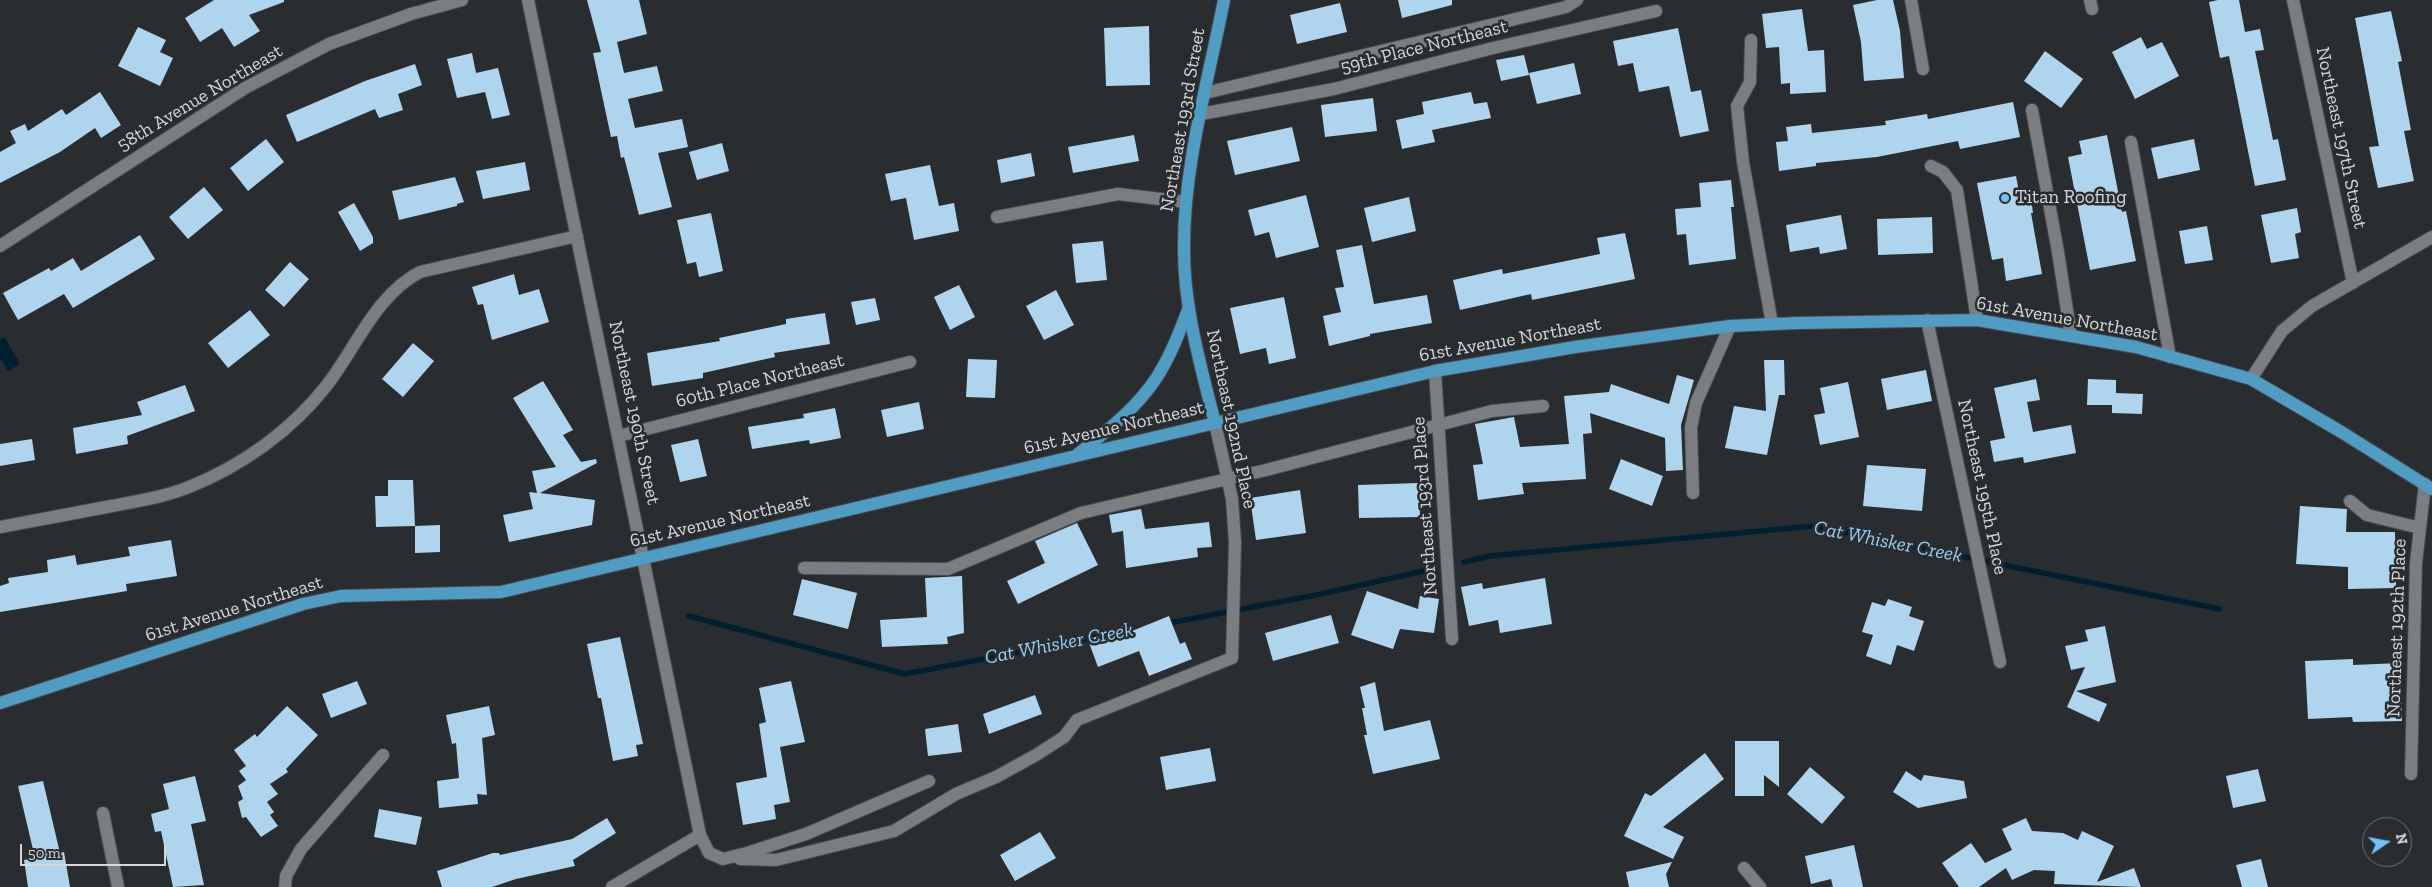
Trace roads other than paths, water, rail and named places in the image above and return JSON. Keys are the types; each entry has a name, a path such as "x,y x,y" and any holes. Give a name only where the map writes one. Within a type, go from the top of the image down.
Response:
{"main road":[{"name":"Northeast 193rd Street","path":"1189,307 1184,253 1186,202 1201,114 1224,0"},
{"name":"Northeast 192nd Place","path":"1189,307 1214,423"},
{"path":"1073,457 1112,427 1142,397 1166,362 1189,307"},
{"name":"61st Avenue Northeast","path":"0,703 303,604 342,596 501,592 1435,371 1574,346 1730,326 1977,320 2136,347 2250,379 2429,487"}],"street":[{"name":"58th Avenue Northeast","path":"0,246 246,88 329,44 411,14 462,0"},
{"name":"Northeast 190th Street","path":"528,0 645,558 700,835"},
{"name":"59th Place Northeast","path":"1205,93 1566,7 1578,0"},
{"path":"1911,0 1923,69"},
{"name":"Northeast 197th Street","path":"2293,0 2353,283"},
{"name":"59th Place Northeast","path":"1201,114 1334,89 1501,46 1656,11"},
{"path":"1751,40 1750,82 1737,106 1742,162 1772,324"},
{"path":"2032,110 2058,252 2070,336"},
{"path":"2131,142 2170,357"},
{"path":"1931,166 1943,172 1957,190 1977,320"},
{"path":"997,217 1118,194 1186,202"},
{"path":"0,527 156,498 188,488 232,467 286,429 327,385 389,294 405,280 420,272 577,236"},
{"path":"2250,379 2282,332 2312,306 2432,237"},
{"name":"Northeast 195th Place","path":"1926,320 2000,662"},
{"path":"1693,492 1692,428 1696,403 1730,326"},
{"name":"60th Place Northeast","path":"619,436 910,362"},
{"name":"Northeast 193rd Place","path":"1435,371 1452,639"},
{"path":"804,568 948,569 1081,513 1227,480 1492,411 1543,406"},
{"name":"Northeast 192nd Place","path":"723,859 776,860 894,831 956,794 996,777 1036,755 1064,737 1076,720 1232,658 1235,542 1232,499 1214,423"},
{"name":"Northeast 192th Place","path":"2411,774 2416,563 2420,528 2429,487"},
{"path":"2350,501 2367,515 2420,528"},
{"path":"285,887 286,876 301,849 383,755"},
{"path":"612,887 700,835 709,853 723,859 747,854 806,834 929,781"},
{"path":"103,813 118,887"},
{"path":"1744,868 1760,887"}],"water":[{"path":"5,338 20,364 8,371 0,358 0,339"}],"waterway":[{"name":"Cat Whisker Creek","path":"1464,562 1490,556 1814,526 2219,609"},
{"name":"Cat Whisker Creek","path":"1164,624 1321,594 1432,569"},
{"name":"Cat Whisker Creek","path":"689,616 905,674 1099,637"}],"place":[{"name":"Titan Roofing","path":"2005,198"}]}
